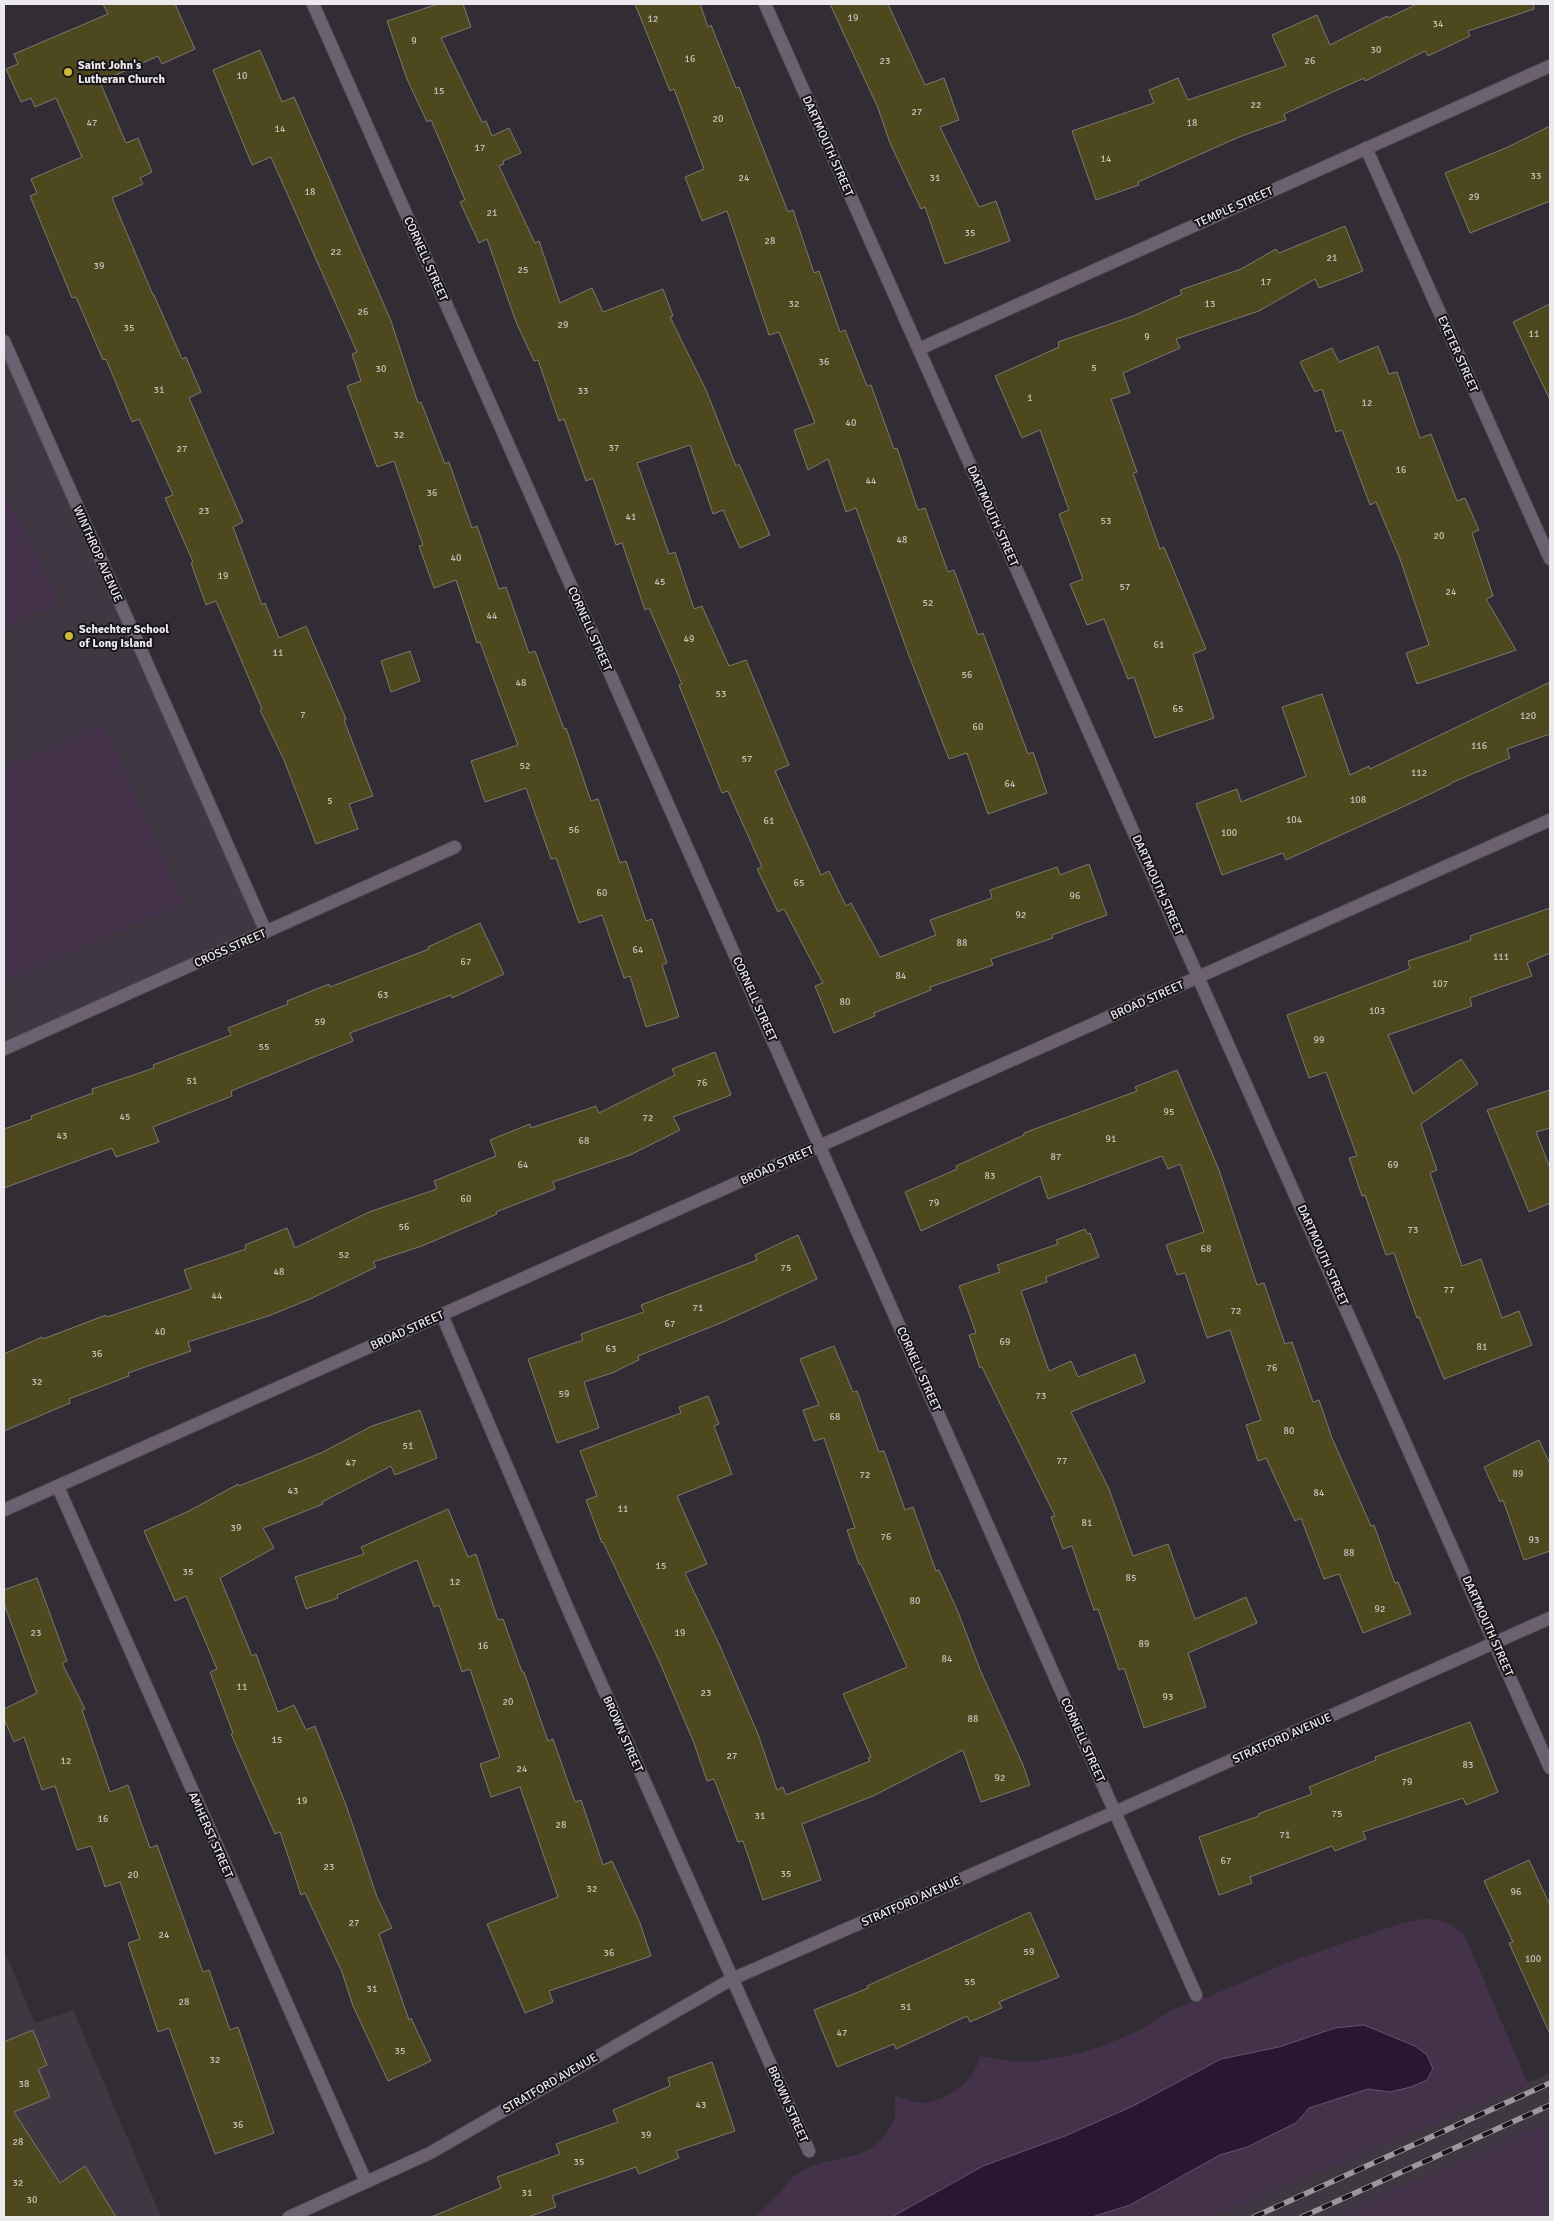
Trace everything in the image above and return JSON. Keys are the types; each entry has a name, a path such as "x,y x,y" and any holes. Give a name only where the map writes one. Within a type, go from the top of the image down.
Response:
{"street":[{"name":"CORNELL STREET","path":"313,4 1196,1995"},
{"name":"DARTMOUTH STREET","path":"765,4 1550,1768"},
{"name":"TEMPLE STREET","path":"919,349 1550,66"},
{"name":"EXETER STREET","path":"1366,148 1550,560"},
{"name":"WINTHROP AVENUE","path":"4,341 266,932"},
{"name":"BROAD STREET","path":"4,1510 1550,820"},
{"name":"CROSS STREET","path":"4,1049 455,847"},
{"name":"BROWN STREET","path":"442,1315 568,1610 809,2151"},
{"name":"AMHERST STREET","path":"58,1487 366,2182"},
{"name":"STRATFORD AVENUE","path":"289,2217 430,2153 732,1979 1115,1812 1550,1618"}],"shaded area":[{"name":"Schechter School of Long Island","path":"4,341 266,932 4,1049"},
{"path":"4,490 59,602 4,629"},
{"path":"103,724 183,903 4,982 4,768"},
{"path":"1426,1918 1446,1922 1464,1934 1528,2084 1211,2217 1092,2217 1153,2193 1220,2155 1247,2147 1296,2123 1309,2108 1368,2089 1390,2092 1427,2080 1432,2069 1427,2055 1415,2046 1391,2037 1279,2047 1221,2059 1133,2106 1065,2136 983,2166 892,2217 753,2217 773,2200 797,2174 811,2166 857,2154 877,2144 886,2134 894,2120 894,2094 920,2103 942,2098 960,2087 967,2080 978,2065 980,2056 1014,2062 1038,2061 1077,2054 1105,2045 1140,2030 1171,2010 1210,1996 1289,1962 1396,1925"},
{"path":"4,1950 35,2023 73,2010 161,2217 4,2217"},
{"path":"1364,2025 1415,2046 1427,2055 1433,2069 1427,2080 1411,2087 1390,2092 1368,2089 1309,2108 1296,2123 1247,2147 1220,2155 1130,2205 1092,2217 892,2217 983,2166 1065,2136 1133,2106 1221,2059 1279,2047 1335,2028"},
{"path":"1550,2073 1550,2122 1333,2217 1211,2217"},
{"path":"1550,2122 1550,2217 1333,2217"}],"building":[{"path":"103,4 175,4 195,49 162,64 158,56 100,82 126,143 138,138 152,172 140,178 143,184 112,198 182,359 186,357 201,392 189,398 243,522 233,527 262,605 265,603 279,638 306,626 346,719 344,720 373,796 349,804 358,829 316,844 284,760 260,710 262,709 216,601 206,605 191,563 193,562 165,498 173,495 139,419 132,422 106,359 103,360 76,297 72,298 30,196 37,193 31,179 82,157 56,98 35,107 31,98 21,102 6,69 18,64 14,54 108,14"},
{"path":"438,4 463,4 471,27 441,38 482,122 486,121 492,136 509,128 521,153 503,161 504,164 499,166 535,243 539,241 560,303 592,288 603,312 663,289 673,316 670,317 706,390 736,466 739,464 770,535 740,548 723,510 713,514 690,445 637,463 669,554 675,552 694,609 702,606 729,666 746,660 789,765 775,771 821,875 829,871 846,906 851,903 880,957 936,935 930,920 992,898 990,890 1057,867 1060,875 1089,864 1107,915 1052,935 1053,938 991,959 993,965 930,987 931,990 874,1013 875,1016 834,1033 815,986 823,983 784,909 778,912 757,869 762,867 728,791 722,793 679,685 682,684 649,608 645,610 622,543 616,545 593,478 586,481 564,419 559,421 538,360 534,361 516,322 487,239 479,243 460,202 465,200 431,120 427,122 407,79 387,21"},
{"path":"635,4 700,4 708,27 711,25 736,88 739,87 788,212 793,210 814,273 819,271 840,332 845,330 867,386 871,385 894,449 897,448 918,510 925,508 948,572 954,570 978,635 983,633 1028,754 1033,752 1047,793 988,814 967,753 949,759 908,653 856,508 846,512 828,459 808,470 794,430 815,423 779,332 769,335 727,211 702,221 685,177 704,169 674,89 670,91"},
{"path":"830,4 888,4 925,85 944,78 959,120 940,127 979,207 996,201 1010,241 945,264 925,207 921,209 890,143 878,108"},
{"path":"1417,4 1533,4 1534,9 1468,31 1470,36 1428,56 1425,51 1365,81 1364,78 1284,114 1286,120 1239,137 1138,182 1139,185 1096,200 1072,131 1154,103 1149,90 1178,78 1188,100 1286,66 1272,35 1317,15 1330,45 1387,16 1388,18"},
{"path":"260,50 282,102 294,97 391,321 418,403 421,402 445,464 449,462 472,528 477,526 499,589 506,587 529,653 535,651 564,729 566,728 591,801 598,799 620,863 626,861 646,921 652,919 667,963 662,965 679,1017 646,1027 630,976 624,978 602,915 579,923 556,858 551,859 526,788 485,802 471,761 518,745 480,642 477,643 456,580 434,588 419,546 423,545 394,461 377,467 347,386 361,381 352,354 357,352 271,157 252,165 213,70"},
{"path":"1550,126 1550,201 1470,233 1445,173 1508,147"},
{"path":"1345,226 1363,271 1319,288 1315,279 1259,311 1176,339 1180,348 1123,373 1130,393 1111,399 1137,472 1133,473 1160,549 1164,547 1206,649 1193,654 1214,718 1155,738 1134,677 1128,679 1104,619 1087,625 1070,584 1083,579 1059,514 1069,510 1040,430 1022,438 995,376 1059,347 1058,342 1133,316 1182,294 1180,290 1241,269 1276,249 1279,253"},
{"path":"1550,304 1550,400 1513,322"},
{"path":"1378,346 1389,374 1397,372 1420,438 1431,434 1457,501 1465,498 1479,530 1472,533 1493,596 1486,599 1516,650 1417,684 1406,653 1429,645 1400,559 1376,502 1370,505 1342,430 1336,432 1322,389 1315,392 1300,362 1332,348 1339,362"},
{"path":"410,651 420,681 391,692 381,661"},
{"path":"1550,682 1550,734 1507,749 1510,758 1451,783 1286,860 1283,853 1222,875 1196,804 1237,789 1241,802 1306,776 1282,707 1322,694 1350,775 1369,766 1370,769"},
{"path":"1550,908 1550,953 1527,963 1532,976 1470,998 1472,1006 1388,1035 1413,1094 1461,1059 1478,1084 1421,1124 1437,1170 1430,1173 1462,1266 1481,1259 1502,1318 1519,1311 1532,1345 1444,1379 1419,1317 1417,1318 1394,1253 1386,1255 1365,1195 1362,1196 1349,1158 1357,1156 1326,1072 1309,1078 1287,1015 1410,969 1408,961 1471,940 1470,936"},
{"path":"480,923 504,974 452,998 451,995 350,1033 353,1041 231,1091 232,1096 153,1127 159,1142 116,1157 112,1148 4,1188 4,1129 32,1119 31,1116 93,1093 92,1089 154,1068 153,1065 231,1035 228,1028 288,1004 287,1001 329,984 330,987 429,949 428,947"},
{"path":"715,1052 731,1095 673,1117 680,1130 630,1155 553,1182 555,1189 496,1212 497,1214 422,1246 373,1262 376,1267 310,1299 271,1315 188,1342 191,1351 128,1373 129,1376 69,1399 70,1403 4,1431 4,1354 42,1337 43,1339 106,1315 107,1317 191,1289 184,1270 246,1249 245,1245 287,1228 295,1248 369,1212 437,1189 434,1181 496,1156 490,1140 530,1124 531,1128 596,1106 599,1113 675,1075 672,1069"},
{"path":"1177,1070 1219,1170 1257,1285 1264,1283 1285,1344 1292,1342 1313,1402 1319,1400 1332,1438 1371,1526 1374,1525 1395,1583 1398,1582 1411,1614 1363,1633 1339,1574 1324,1579 1301,1518 1295,1521 1266,1458 1258,1461 1246,1425 1261,1420 1230,1330 1207,1338 1185,1273 1177,1275 1166,1245 1204,1232 1180,1164 1168,1169 1162,1156 1048,1199 1040,1176 921,1231 905,1192 957,1169 956,1166 1024,1135 1024,1133 1137,1091 1135,1087"},
{"path":"1550,1090 1550,1128 1536,1132 1550,1168 1550,1203 1529,1212 1487,1110"},
{"path":"1085,1229 1087,1234 1090,1233 1099,1257 1046,1277 1047,1282 1021,1291 1049,1371 1071,1361 1078,1377 1135,1354 1145,1382 1071,1412 1109,1489 1133,1556 1168,1544 1195,1619 1246,1597 1257,1623 1188,1653 1206,1707 1144,1728 1124,1668 1119,1670 1098,1609 1094,1610 1072,1546 1063,1549 1051,1517 1055,1516 982,1367 980,1368 969,1335 976,1333 959,1286 1000,1272 997,1265 1058,1244 1056,1240"},
{"path":"798,1235 817,1279 723,1322 638,1356 639,1360 612,1373 584,1382 599,1428 557,1443 528,1359 583,1340 581,1334 644,1312 641,1305 757,1260 755,1255"},
{"path":"834,1346 853,1392 857,1391 879,1452 884,1451 905,1510 913,1507 936,1571 939,1570 958,1612 981,1672 1023,1765 1030,1785 981,1802 963,1750 873,1796 802,1824 821,1880 763,1900 743,1841 738,1842 714,1779 707,1781 694,1743 660,1663 602,1543 586,1500 597,1496 580,1451 681,1413 679,1407 708,1396 719,1424 714,1426 732,1474 677,1496 707,1564 685,1573 720,1646 758,1734 777,1790 783,1787 786,1795 870,1761 868,1758 871,1757 843,1694 907,1667 861,1564 859,1564 847,1530 855,1528 824,1438 814,1441 803,1410 819,1405 800,1359"},
{"path":"420,1410 437,1458 395,1475 391,1466 322,1502 323,1504 263,1528 274,1548 220,1578 252,1656 256,1654 278,1712 294,1705 306,1730 315,1726 346,1805 377,1897 392,1928 379,1934 409,2020 411,2018 431,2061 388,2081 353,2006 342,1972 305,1893 301,1895 280,1832 275,1834 231,1734 233,1733 210,1672 217,1669 186,1596 175,1601 144,1531 189,1511 238,1484 239,1486 323,1452 372,1426"},
{"path":"1539,1440 1550,1464 1550,1551 1524,1560 1503,1500 1500,1502 1484,1467"},
{"path":"448,1509 468,1557 476,1554 498,1620 503,1619 548,1741 553,1739 575,1802 581,1800 603,1865 612,1861 640,1923 651,1956 549,1991 553,2002 525,2013 487,1924 558,1897 520,1787 491,1797 480,1764 500,1757 470,1669 462,1672 439,1605 434,1607 417,1560 337,1595 338,1598 306,1609 295,1577 364,1554 361,1547"},
{"path":"37,1578 67,1661 62,1663 85,1709 82,1710 110,1792 128,1785 150,1848 157,1845 203,1972 209,1970 230,2030 238,2027 274,2133 215,2154 169,2028 158,2032 128,1943 140,1939 120,1882 105,1887 91,1846 77,1850 55,1786 42,1790 24,1737 14,1742 4,1719 4,1709 37,1693 4,1604 4,1590"},
{"path":"1470,1722 1498,1792 1466,1805 1463,1798 1363,1832 1366,1839 1335,1851 1332,1846 1250,1877 1252,1883 1219,1895 1199,1837 1259,1816 1258,1814 1312,1794 1309,1787 1376,1760 1375,1757"},
{"path":"1529,1860 1550,1905 1550,2034 1509,1943 1513,1942 1484,1881"},
{"path":"1030,1912 1059,1977 999,2002 1002,2008 970,2022 967,2016 896,2049 894,2044 837,2067 814,2010 868,1988 867,1986"},
{"path":"33,2030 47,2065 38,2069 50,2097 14,2112 60,2183 85,2166 116,2217 4,2217 4,2042"},
{"path":"712,2062 735,2131 676,2151 679,2158 639,2174 636,2167 552,2196 556,2207 528,2217 431,2217 501,2188 497,2177 560,2154 556,2144 618,2122 613,2110 670,2086 668,2078"}],"railway":[{"path":"1254,2217 1550,2083"},
{"path":"1302,2217 1550,2105"}],"place":[{"name":"Saint John's Lutheran Church","path":"68,72"},
{"name":"Schechter School of Long Island","path":"69,636"}]}
